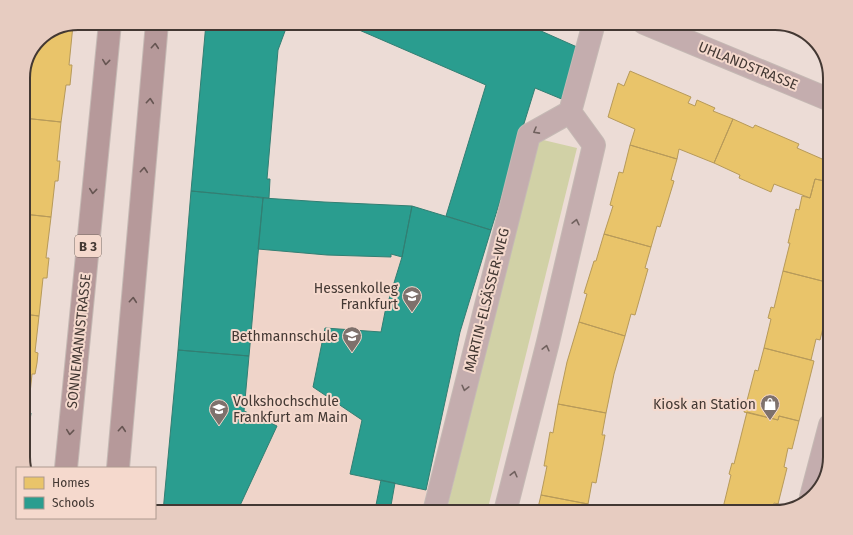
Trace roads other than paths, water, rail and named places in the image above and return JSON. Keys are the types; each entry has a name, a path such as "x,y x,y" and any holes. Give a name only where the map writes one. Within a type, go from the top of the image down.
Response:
{"main road":[{"name":"SONNEMANNSTRASSE","path":"66,467 109,30"},
{"path":"118,467 156,30"}],"street":[{"path":"507,505 548,342 594,146 570,112 592,30"},
{"name":"UHLANDSTRASSE","path":"661,30 823,97"},
{"name":"MARTIN-ELSÄSSER-WEG","path":"436,505 529,135 570,112"},
{"path":"814,484 823,452"}],"place":[{"name":"Hessenkolleg Frankfurt","path":"412,313"},
{"name":"Bethmannschule","path":"352,353"},
{"name":"Kiosk an Station","path":"770,421"},
{"name":"Volkshochschule Frankfurt am Main","path":"219,426"}]}
